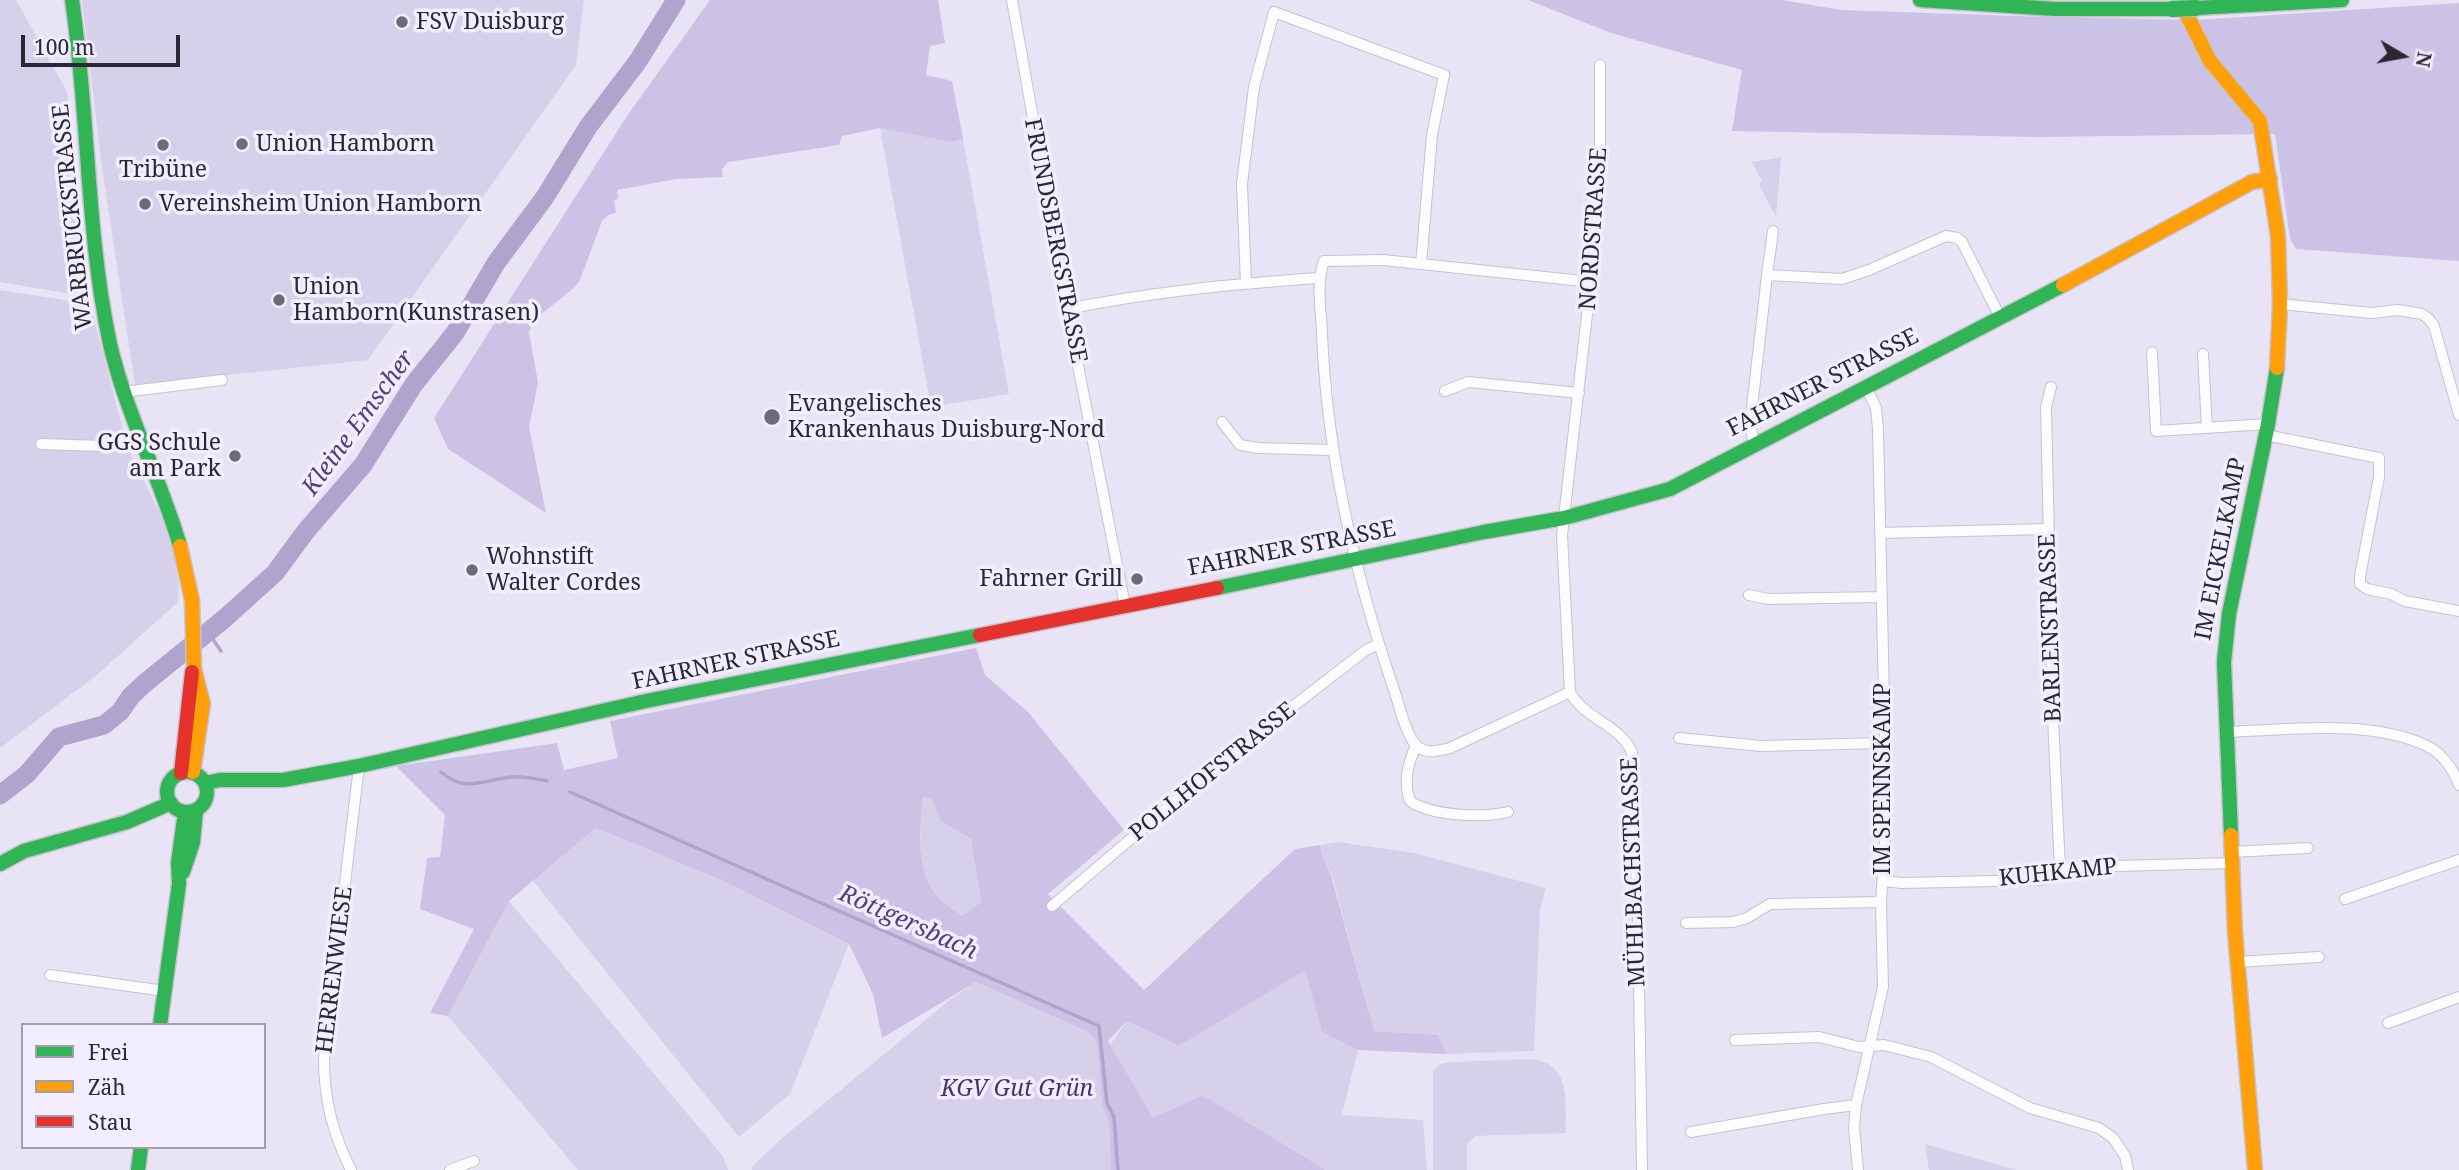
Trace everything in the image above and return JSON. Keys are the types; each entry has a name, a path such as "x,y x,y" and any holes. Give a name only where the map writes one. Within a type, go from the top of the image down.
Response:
{"main road":[{"name":"WARBRUCKSTRASSE","path":"72,0 102,302 110,346 137,435 172,518 185,561 193,623 194,667 189,685 196,780"},
{"path":"1920,0 2055,9 2176,4 2196,8 2342,0"},
{"name":"IM EICKELKAMP","path":"2176,4 2210,62 2256,114 2262,130 2278,236 2280,304 2277,366 2225,638 2232,857 2246,1082 2255,1170"},
{"name":"FAHRNER STRASSE","path":"196,780 283,780 359,766 646,701 1564,518 1670,489 2252,182 2270,179"},
{"path":"0,864 24,851 127,822 152,800 180,804 202,805 196,780 172,778 180,804 179,884 160,1023"},
{"path":"138,1170 141,1149"}],"street":[{"name":"FRUNDSBERGSTRASSE","path":"1012,0 1067,309 1125,606"},
{"path":"1246,283 1242,184 1254,87 1274,12 1444,75 1432,135 1421,264"},
{"name":"NORDSTRASSE","path":"1564,518 1600,200 1600,65"},
{"path":"1754,444 1750,425 1773,231"},
{"path":"1768,275 1842,279 1946,236 1952,236 1962,242 2000,317"},
{"path":"1564,518 1562,535 1570,692 1450,748 1429,751 1416,745 1379,644 1355,560 1332,450 1323,368 1318,278 1324,261 1383,260 1592,282"},
{"path":"1067,309 1113,299 1246,283 1318,278"},
{"path":"2280,304 2372,313 2398,310 2421,314 2434,326 2459,415"},
{"name":"IM EICKELKAMP","path":"2152,352 2156,431 2267,429"},
{"name":"IM EICKELKAMP","path":"2203,354 2207,428"},
{"path":"123,392 222,380"},
{"path":"1445,391 1468,382 1579,393"},
{"name":"IM SPENNSKAMP","path":"1858,1170 1854,1144 1856,1105 1883,987 1881,902 1886,828 1877,419 1876,408 1866,387"},
{"name":"BARLENSTRASSE","path":"2051,387 2046,407 2048,528 2060,869"},
{"path":"1222,422 1240,445 1332,450"},
{"path":"2267,429 2379,458 2379,477 2360,584 2367,589 2391,594 2405,601 2459,611"},
{"path":"41,444 103,446 137,435"},
{"path":"1880,533 2048,528"},
{"path":"1749,595 1768,599 1882,597"},
{"name":"POLLHOFSTRASSE","path":"1052,906 1232,754 1366,650 1379,644"},
{"name":"MÜHLBACHSTRASSE","path":"1570,692 1581,707 1621,734 1632,752 1642,1170"},
{"path":"2227,732 2350,729 2382,733 2425,745 2454,765 2459,785"},
{"path":"1679,738 1761,747 1885,743"},
{"path":"1416,745 1406,778 1410,800 1419,807 1480,816 1508,812"},
{"name":"HERRENWIESE","path":"351,1170 330,1119 324,1085 324,1059 359,766"},
{"path":"2232,857 2308,848"},
{"name":"KUHKAMP","path":"1883,881 1902,883 2042,880 2053,876 2060,869 2232,857"},
{"path":"2345,899 2459,860"},
{"path":"1686,923 1733,922 1770,904 1881,902"},
{"path":"2238,962 2319,957"},
{"path":"50,975 165,990"},
{"path":"2388,1023 2459,997"},
{"path":"1735,1040 1819,1037 1858,1047 1884,1045 1931,1057 2030,1108 2099,1128 2113,1138 2125,1156 2128,1170"},
{"path":"1691,1132 1856,1105"},
{"path":"450,1170 474,1161"}],"green space":[{"path":"0,0 16,0 67,92 78,195 84,296 0,282"},
{"path":"82,0 584,0 576,65 368,360 135,385 102,168"},
{"path":"880,128 951,142 963,139 1009,394 931,407"},
{"path":"1781,157 1776,217 1759,185 1762,181 1752,162"},
{"path":"0,290 90,304 128,449 170,534 179,584 178,602 97,675 0,748"},
{"path":"922,797 931,798 941,821 971,839 981,902 962,916 936,895 925,873 921,848"},
{"path":"596,828 726,882 849,944 790,1094 739,1137 533,881"},
{"path":"1338,842 1414,853 1546,888 1540,909 1534,1051 1446,1054 1437,1035 1374,1031 1331,872 1323,858 1320,845"},
{"path":"509,901 723,1156 728,1170 578,1170 448,1016"},
{"path":"1305,969 1322,1032 1358,1050 1342,1115 1423,1120 1427,1170 1326,1170 1203,1095 1153,1119 1110,1045 1127,1021 1179,1046"},
{"name":"KGV Gut Grün","path":"976,982 1088,1032 1097,1043 1102,1104 1109,1123 1111,1170 752,1170 781,1139 951,999"},
{"path":"1527,1059 1542,1061 1552,1066 1559,1074 1565,1096 1566,1133 1476,1136 1467,1144 1467,1170 1433,1170 1433,1070 1441,1064 1452,1062"},
{"path":"1925,1144 2017,1170 1929,1170"}],"shaded area":[{"path":"710,0 938,0 945,43 930,46 926,75 952,81 963,139 951,142 880,128 842,136 839,145 728,162 722,169 723,177 676,179 617,190 618,199 614,200 616,213 608,215 602,221 580,280 534,320 529,332 538,383 529,427 546,513 448,449 434,418 627,116"},
{"path":"1528,0 1782,0 1841,10 2195,20 2459,3 2459,261 2296,249 2290,239 2275,134 2039,137 1732,131 1742,70 1611,33"},
{"path":"976,648 985,675 1028,712 1124,830 1048,894 1144,990 1295,849 1320,845 1374,1031 1438,1035 1446,1054 1358,1050 1322,1032 1305,970 1179,1046 1127,1021 1108,1041 1153,1118 1203,1095 1326,1170 1111,1170 1109,1123 1102,1104 1097,1043 1088,1032 976,982 882,1038 873,994 849,944 726,882 596,828 509,901 448,1016 430,1013 474,929 420,909 427,858 440,857 445,815 396,766 557,743 564,770 618,758 610,721","holes":["923,797 931,798 941,821 971,839 981,902 962,916 936,895 925,873 920,848 922,809"]}],"waterway":[{"name":"Kleine Emscher","path":"0,795 27,774 59,737 104,725 120,712 131,696 145,683 224,619 275,573 306,531 363,465 414,384 455,333 496,263 545,197 588,127 638,61 676,0"},
{"name":"Röttgersbach","path":"208,632 221,651"},
{"name":"Röttgersbach","path":"441,772 450,779 467,784 516,777 547,781"},
{"name":"Röttgersbach","path":"570,792 1099,1026 1107,1103 1114,1117 1118,1170"}],"traffic: fast":[{"path":"72,0 96,259 110,344 125,395 180,546"},
{"path":"1920,0 2055,9 2172,9"},
{"path":"2196,8 2342,0"},
{"path":"2172,9 2196,8"},
{"path":"1217,588 1564,518 1670,489 2063,285"},
{"path":"2231,835 2224,662 2229,614 2277,368"},
{"path":"205,783 220,780 283,780 359,766 646,701 980,635"},
{"path":"187,772 201,778 207,792 201,806 187,812 173,806 167,792 173,778 187,772"},
{"path":"0,864 24,851 127,822 171,803"},
{"path":"183,872 193,842 196,810"},
{"path":"160,1023 179,884 178,863 185,812"},
{"path":"138,1170 141,1149"}],"traffic: slow":[{"path":"2180,1 2210,61 2260,121 2278,236 2280,304 2277,368"},
{"path":"2063,285 2252,182 2270,179"},
{"path":"180,546 192,600 194,668 203,704 193,772"},
{"path":"2231,835 2235,932 2255,1170"}],"traffic: jam":[{"path":"980,635 1217,588"},
{"path":"181,773 192,672"}],"place":[{"name":"FSV Duisburg","path":"402,22"},
{"name":"Union Hamborn","path":"242,144"},
{"name":"Tribüne","path":"163,145"},
{"name":"Vereinsheim Union Hamborn","path":"145,204"},
{"name":"Union Hamborn(Kunstrasen)","path":"279,300"},
{"name":"Evangelisches Krankenhaus Duisburg-Nord","path":"772,417"},
{"name":"GGS Schule am Park","path":"235,456"},
{"name":"Wohnstift Walter Cordes","path":"472,570"},
{"name":"Fahrner Grill","path":"1137,579"}]}
